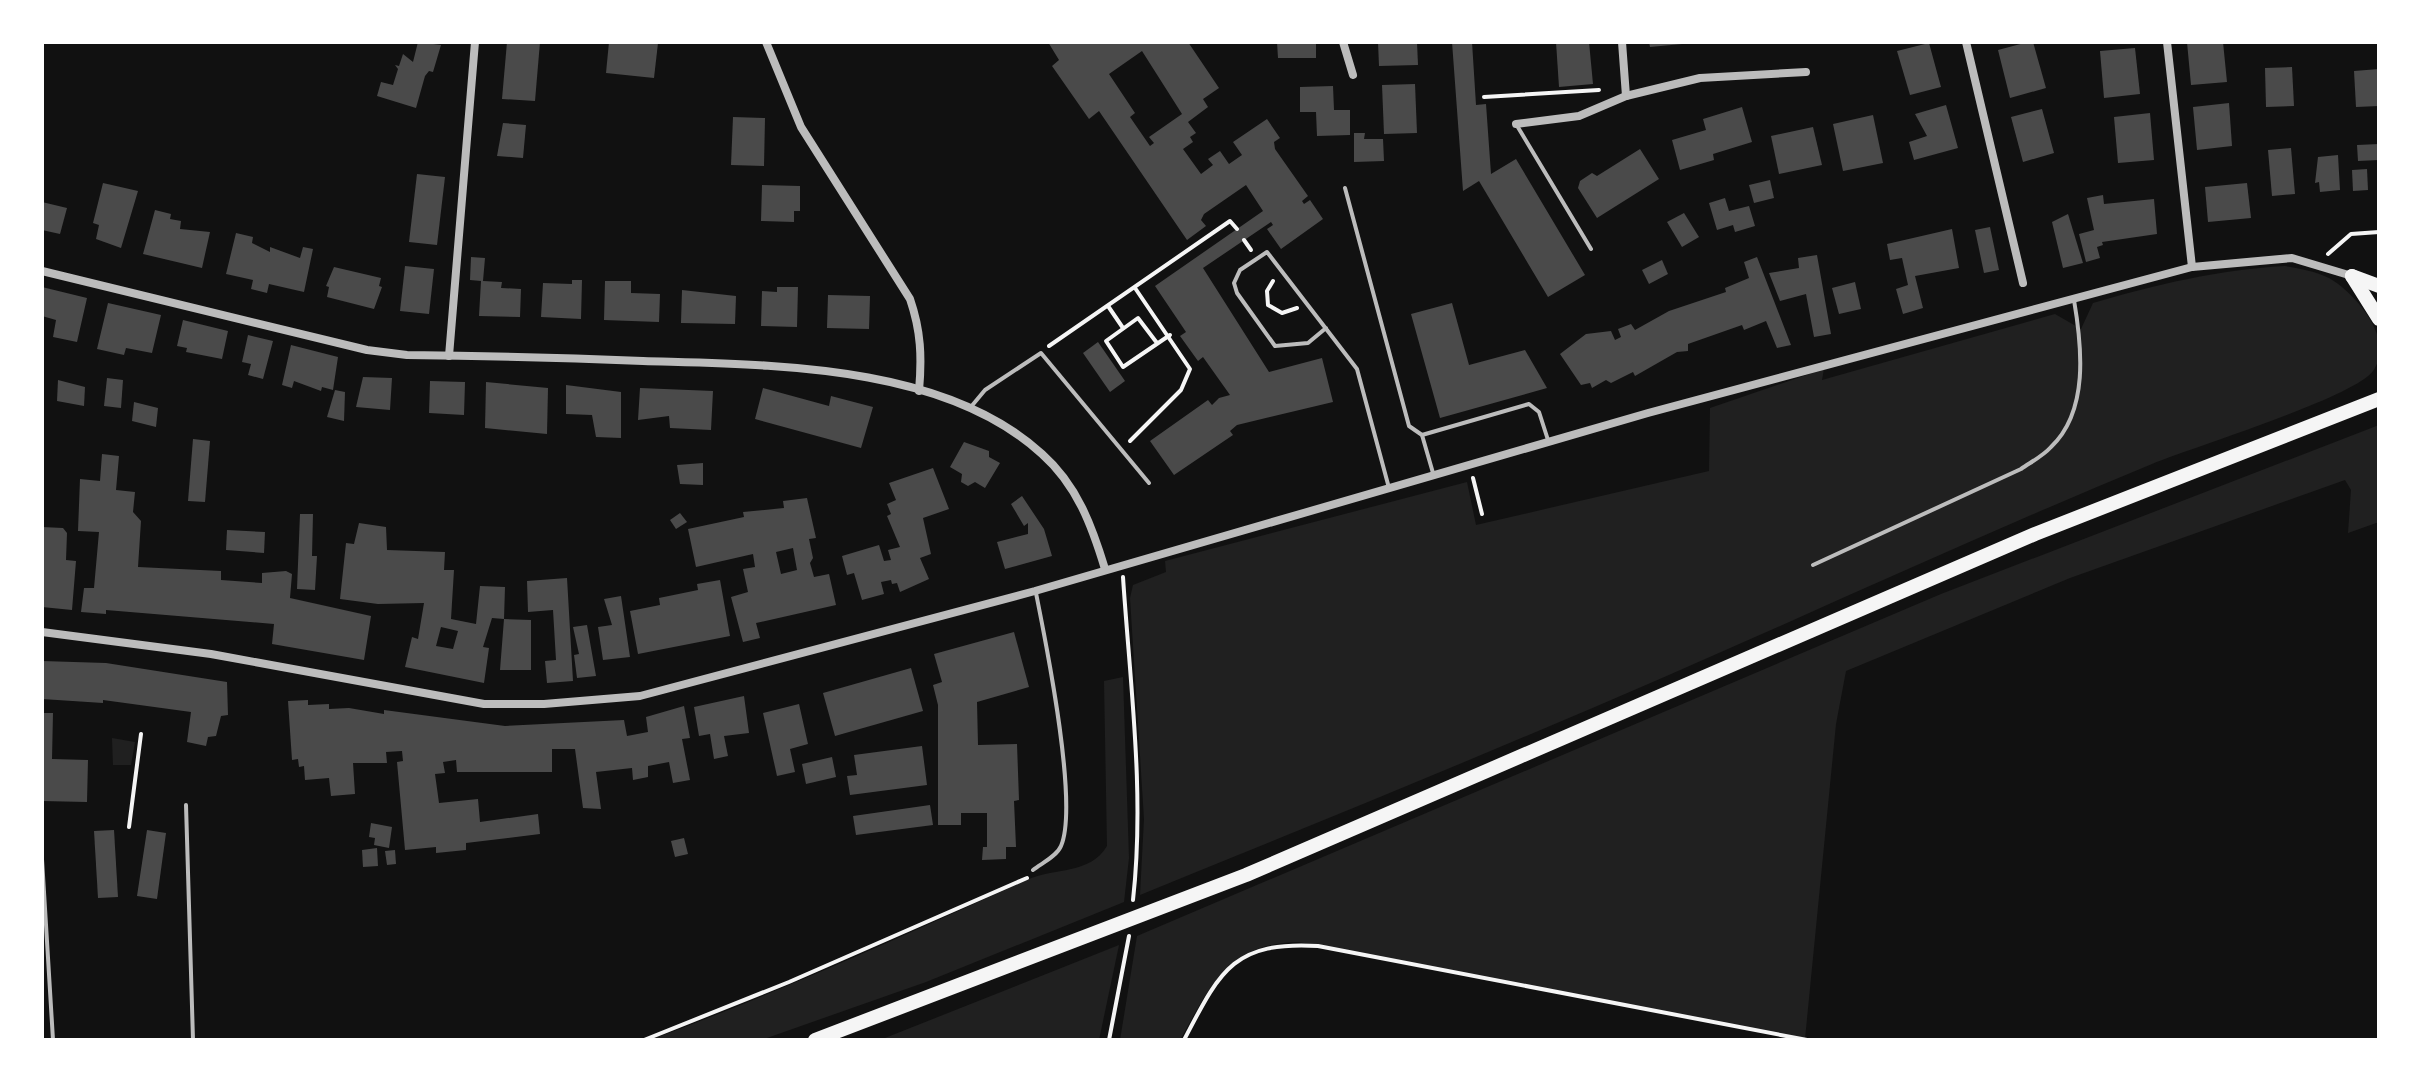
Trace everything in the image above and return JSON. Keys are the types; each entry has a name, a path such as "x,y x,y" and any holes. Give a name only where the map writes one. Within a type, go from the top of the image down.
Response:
{"main road":[{"path":"2352,276 2379,286"},
{"path":"2352,276 2379,319"},
{"path":"815,1040 1246,875 2035,534 2379,399"}],"street":[{"path":"449,356 475,42"},
{"path":"766,42 801,127 910,299 919,326 922,360 919,391"},
{"path":"1343,42 1353,75"},
{"path":"1622,42 1626,92"},
{"path":"1966,42 2023,283"},
{"path":"2167,42 2192,267"},
{"path":"1516,124 1579,116 1626,92 1700,78 1806,72"},
{"path":"42,632 248,660 433,697 484,704 544,704 640,696 1035,591 1648,413 2192,267 2292,258 2352,276"},
{"path":"42,271 367,350 449,356 772,365 840,374 919,391 970,408 1007,427 1043,454 1071,486 1090,521 1105,569"}],"lane":[{"path":"1516,124 1591,249"},
{"path":"1345,188 1409,426 1422,435 1434,475"},
{"path":"1326,328 1308,343 1275,346 1234,283 1240,270 1267,252 1306,302 1326,328 1357,369 1389,488"},
{"path":"1813,565 2021,469 2052,447 2070,422 2077,392 2081,361 2073,299"},
{"path":"970,408 985,390 1041,353 1081,406 1123,448 1149,483"},
{"path":"1422,435 1529,404 1539,412 1549,443"},
{"path":"1033,870 1060,850 1068,823 1051,668 1035,591"},
{"path":"186,805 193,1040"},
{"path":"42,859 53,1040"}],"path":[{"path":"1484,97 1626,92"},
{"path":"1041,353 1230,221 1237,229"},
{"path":"2317,264 2351,234 2379,232"},
{"path":"1283,273 1267,291 1268,305 1282,313 1306,302"},
{"path":"1123,448 1189,379 1190,369 1170,335 1135,288"},
{"path":"1108,306 1123,328"},
{"path":"1157,343 1138,318 1106,341 1123,367 1170,335"},
{"path":"1469,465 1482,514"},
{"path":"1122,564 1138,851"},
{"path":"129,827 141,734"},
{"path":"644,1040 937,919 1030,876 1033,870"},
{"path":"1184,1040 1224,972 1249,952 1280,944 1318,946 1807,1040"},
{"path":"1109,1040 1119,992"}],"shaded area":[{"path":"2285,266 2313,272 2339,285 2360,306 2376,331 2379,358 2373,371 2336,395 2152,464 1597,706 1140,895 1144,819 1130,598 1133,585 1166,572 1165,561 1467,482 1476,525 1709,471 1710,408 1824,369 1822,380 2055,314 2081,329 2093,303 2188,279"},
{"path":"2379,425 2379,522 2348,533 2351,490 2345,480 2070,578 1846,671 1836,724 1805,1039 1299,942 1275,944 1238,959 1213,985 1180,1040 1120,1040 1137,936 1941,594"},
{"path":"1123,677 1129,858 1124,902 926,982 761,1040 650,1040 793,983 1027,880 1091,862 1107,846 1104,681"},
{"path":"112,738 135,742 131,765 113,765"},
{"path":"1119,945 1099,1040 880,1040"}],"building":[{"path":"418,42 441,45 433,72 429,71 425,76 416,108 377,96 381,82 393,85 398,69 395,65 399,66 403,54 413,62"},
{"path":"507,42 540,42 535,101 502,99"},
{"path":"609,42 658,43 654,78 606,73"},
{"path":"1048,42 1188,42 1219,88 1203,99 1208,107 1188,122 1196,133 1190,137 1193,142 1183,149 1201,174 1213,165 1208,159 1220,151 1229,164 1242,155 1233,142 1267,119 1280,138 1274,142 1275,149 1308,196 1302,201 1304,204 1310,200 1323,219 1281,249 1267,229 1273,225 1271,222 1203,268 1269,372 1322,358 1333,402 1237,425 1230,431 1233,435 1174,475 1150,441 1208,400 1212,405 1219,398 1230,395 1203,357 1198,361 1180,336 1186,332 1155,286 1263,211 1246,185 1204,214 1201,220 1206,226 1187,240 1099,111 1089,119 1052,66 1059,60","holes":["1142,51 1182,114 1149,137 1154,143 1150,146 1130,117 1135,113 1109,74"]},
{"path":"1277,42 1316,42 1316,58 1278,58"},
{"path":"1378,42 1417,42 1418,65 1379,66"},
{"path":"1452,42 1472,42 1476,105 1486,104 1491,174 1516,159 1585,275 1548,297 1479,181 1463,191"},
{"path":"1556,42 1589,42 1593,84 1559,87"},
{"path":"1649,42 1682,42 1682,44 1650,47"},
{"path":"2033,42 2046,88 2010,98 1998,50"},
{"path":"2187,42 2223,42 2227,82 2191,85"},
{"path":"1929,43 1941,87 1910,95 1897,51"},
{"path":"2135,48 2140,94 2104,98 2100,51"},
{"path":"2292,67 2294,106 2266,107 2265,68"},
{"path":"2379,69 2379,106 2356,107 2354,71"},
{"path":"1415,84 1417,133 1384,134 1382,85"},
{"path":"1333,86 1334,110 1350,110 1350,135 1317,136 1316,112 1300,112 1300,87"},
{"path":"2229,103 2232,146 2197,150 2193,107"},
{"path":"1946,105 1958,148 1914,160 1909,142 1927,136 1915,114"},
{"path":"1742,107 1752,142 1713,154 1714,160 1680,170 1672,140 1706,130 1703,119"},
{"path":"2042,109 2054,153 2023,162 2011,117"},
{"path":"2150,113 2154,160 2118,163 2114,117"},
{"path":"1873,115 1883,163 1843,171 1833,124"},
{"path":"733,117 765,118 764,166 731,165"},
{"path":"503,123 526,125 523,158 497,156"},
{"path":"1813,127 1822,165 1779,174 1771,136"},
{"path":"1354,133 1365,133 1364,139 1383,139 1384,161 1354,162"},
{"path":"2379,144 2379,160 2358,161 2357,145"},
{"path":"2291,148 2295,194 2272,196 2268,150"},
{"path":"1640,149 1659,179 1597,218 1578,188 1580,181 1592,173 1597,176"},
{"path":"2338,155 2340,190 2320,192 2319,182 2315,183 2318,157"},
{"path":"2367,169 2368,190 2353,191 2352,170"},
{"path":"417,174 445,177 437,245 409,242"},
{"path":"1770,180 1774,198 1754,203 1749,185"},
{"path":"103,183 138,191 121,248 96,239 99,225 93,223"},
{"path":"2247,183 2251,218 2208,222 2205,187"},
{"path":"762,185 800,186 800,211 794,211 794,222 761,221"},
{"path":"2103,195 2104,204 2154,199 2157,234 2102,242 2103,245 2097,247 2100,258 2086,262 2079,234 2094,230 2087,198"},
{"path":"1725,198 1729,211 1749,206 1755,226 1735,232 1733,225 1717,230 1709,203"},
{"path":"42,202 67,208 60,234 42,230"},
{"path":"155,210 171,214 170,219 181,221 180,229 210,232 202,268 143,254"},
{"path":"1684,213 1699,237 1682,247 1667,222"},
{"path":"2068,214 2083,263 2063,268 2052,222"},
{"path":"1990,227 1999,270 1984,273 1975,230"},
{"path":"1952,229 1959,268 1915,276 1923,308 1903,314 1896,289 1908,285 1902,258 1890,260 1887,244"},
{"path":"236,233 253,237 252,243 270,252 270,247 300,258 303,247 313,249 304,292 269,284 267,293 251,289 253,280 226,274"},
{"path":"1817,255 1831,334 1814,337 1806,294 1780,301 1769,273 1799,268 1798,258"},
{"path":"471,257 485,258 483,281 502,282 501,288 521,289 520,317 479,316 481,281 470,280"},
{"path":"1757,257 1791,345 1777,348 1766,321 1744,330 1742,325 1688,344 1688,351 1677,352 1635,376 1633,372 1592,388 1590,383 1581,385 1560,354 1586,334 1611,331 1615,340 1621,337 1618,329 1631,324 1635,330 1669,311 1726,292 1725,288 1749,278 1744,262"},
{"path":"1662,260 1668,274 1649,284 1642,270"},
{"path":"405,266 434,269 429,314 400,311"},
{"path":"334,267 381,278 379,286 382,287 374,309 327,297 329,287 326,286"},
{"path":"572,280 582,280 581,319 541,317 543,283 572,284"},
{"path":"605,281 631,281 631,293 660,294 659,322 604,320"},
{"path":"1855,282 1861,309 1839,314 1832,288"},
{"path":"42,287 87,298 77,342 53,337 56,320 42,316"},
{"path":"777,287 798,287 797,327 761,326 762,291 777,292"},
{"path":"682,290 736,296 735,324 681,323"},
{"path":"828,295 870,296 869,329 827,328"},
{"path":"108,303 161,315 152,353 126,348 124,355 97,349"},
{"path":"1452,303 1469,365 1525,350 1547,388 1440,418 1411,314"},
{"path":"183,320 228,331 222,359 186,352 187,348 177,346"},
{"path":"248,335 273,341 263,379 248,375 251,364 242,362"},
{"path":"1098,342 1125,381 1110,392 1083,353"},
{"path":"291,345 338,357 333,390 322,387 321,391 294,381 292,388 282,385"},
{"path":"363,377 392,378 390,410 356,407"},
{"path":"107,378 123,380 121,408 104,406"},
{"path":"58,380 85,387 84,406 57,401"},
{"path":"430,381 465,382 464,415 429,413"},
{"path":"486,382 548,388 547,434 485,428"},
{"path":"566,385 621,392 621,438 596,437 592,415 566,414"},
{"path":"640,388 713,391 711,430 670,428 669,416 638,420"},
{"path":"763,388 829,406 831,396 873,407 861,448 755,419"},
{"path":"335,390 345,392 344,421 327,417"},
{"path":"134,402 158,408 156,427 132,421"},
{"path":"193,439 210,441 205,502 188,501"},
{"path":"964,442 989,451 989,457 1000,463 985,488 975,482 968,486 961,482 962,474 950,467"},
{"path":"102,454 119,456 116,490 135,492 133,512 141,521 138,567 221,571 221,580 262,583 262,573 286,571 292,574 290,598 371,616 364,660 272,644 274,624 106,610 106,614 81,612 84,588 94,588 99,532 78,531 80,479 100,481"},
{"path":"703,463 703,485 680,484 677,465"},
{"path":"933,468 949,509 923,518 931,554 920,558 929,579 900,592 897,583 892,584 891,580 881,582 884,594 862,600 854,573 847,575 842,556 879,545 884,561 891,560 888,550 900,547 887,516 891,514 887,504 896,500 889,483"},
{"path":"1022,496 1044,529 1052,556 1005,569 997,542 1028,534 1028,523 1024,526 1011,504"},
{"path":"807,498 816,538 809,539 813,558 810,563 814,577 829,574 836,605 756,623 760,638 743,642 731,597 748,592 743,569 755,567 753,554 696,567 688,529 744,517 743,512 784,508 783,501","holes":["793,548 797,570 781,574 776,552"]},
{"path":"680,513 687,522 676,529 670,520"},
{"path":"300,514 313,514 312,556 317,556 315,590 297,589"},
{"path":"359,523 386,527 387,550 445,552 444,570 454,570 451,619 476,624 480,586 505,587 504,619 492,618 483,647 489,648 484,683 405,667 412,637 418,639 424,603 378,604 340,599 346,543 354,544","holes":["441,627 458,631 453,649 436,646"]},
{"path":"42,527 63,528 67,533 66,560 76,561 72,610 42,607"},
{"path":"227,530 265,532 264,553 226,550"},
{"path":"567,578 573,681 547,683 545,661 556,660 553,610 528,612 527,581"},
{"path":"720,580 730,636 638,654 630,611 660,605 659,598 698,590 697,584"},
{"path":"621,596 630,657 603,660 598,627 612,625 604,599"},
{"path":"504,619 531,620 531,670 500,670"},
{"path":"587,625 596,676 577,678 574,655 579,654 573,627"},
{"path":"1014,632 1029,687 977,702 978,745 1017,744 1019,800 1014,801 1016,847 1006,847 1006,859 982,860 983,847 987,847 987,813 961,813 961,825 938,825 938,705 933,685 942,682 934,654"},
{"path":"42,661 106,663 227,682 228,715 221,716 216,736 208,737 206,746 187,742 191,712 103,700 103,703 42,699"},
{"path":"911,668 923,711 835,736 823,693"},
{"path":"744,696 749,733 724,736 728,756 714,759 710,734 699,736 694,707"},
{"path":"308,700 308,705 329,704 329,709 349,708 384,714 384,710 505,726 624,720 627,736 648,732 646,717 684,706 690,738 682,739 690,780 673,783 669,762 648,766 648,777 633,780 632,768 596,772 601,809 583,808 575,749 552,749 552,772 457,772 456,760 443,762 445,773 435,774 439,803 478,799 480,822 538,814 540,834 466,843 466,850 436,853 436,847 405,850 397,762 403,761 402,751 386,752 387,763 353,763 355,794 331,796 329,778 305,780 304,766 299,767 298,759 292,760 288,701"},
{"path":"799,704 808,744 790,749 795,772 777,776 763,713"},
{"path":"42,713 53,713 52,759 88,760 87,802 42,801"},
{"path":"922,746 927,785 850,795 847,776 857,775 854,755"},
{"path":"832,757 836,777 806,784 802,764"},
{"path":"930,805 933,825 856,835 853,816"},
{"path":"371,823 392,827 389,848 374,845 375,838 369,837"},
{"path":"114,830 118,897 98,898 94,831"},
{"path":"147,830 166,833 157,899 137,896"},
{"path":"684,838 688,854 675,857 671,841"},
{"path":"377,848 378,866 363,867 362,850"},
{"path":"395,850 396,864 387,865 385,851"}]}
